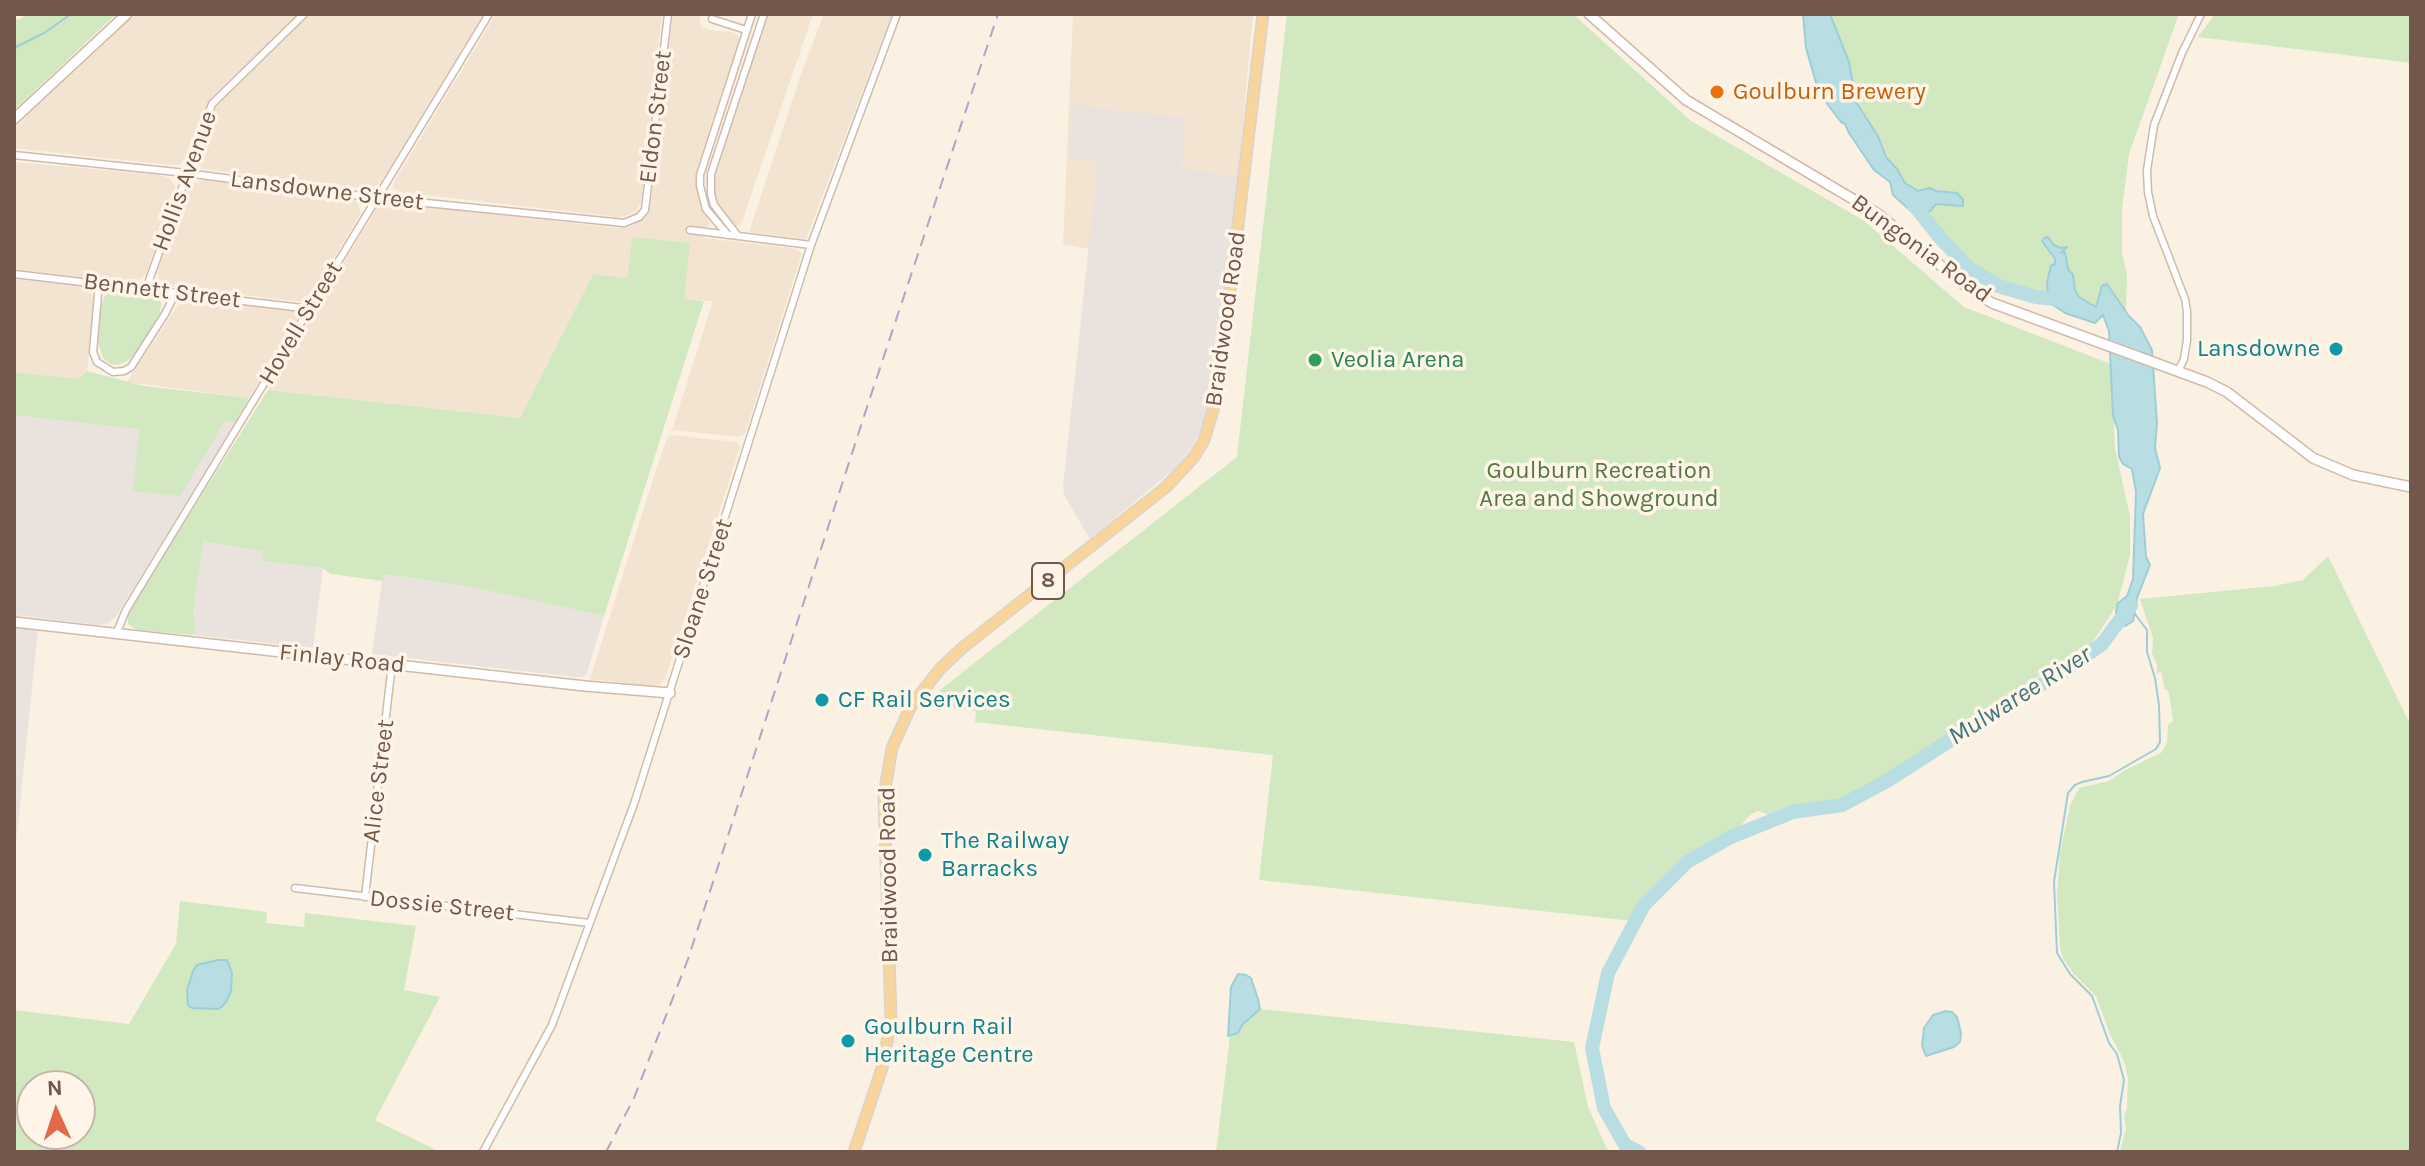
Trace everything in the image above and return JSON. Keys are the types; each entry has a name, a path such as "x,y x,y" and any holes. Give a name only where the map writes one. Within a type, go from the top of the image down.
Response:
{"main road":[{"name":"Braidwood Road","path":"854,1152 882,1068 891,1020 884,795 892,748 911,706 940,669 961,649 1166,487 1194,457 1204,440 1218,394 1263,14"}],"street":[{"path":"14,119 127,14"},
{"name":"Hollis Avenue","path":"146,289 216,98 304,14"},
{"name":"Hovell Street","path":"116,634 126,610 489,14"},
{"name":"Eldon Street","path":"639,217 645,210 668,14"},
{"path":"728,235 706,209 700,175 752,14"},
{"path":"738,236 714,205 711,174 764,14"},
{"name":"Sloane Street","path":"483,1152 552,1025 573,972 634,804 811,245 897,14"},
{"name":"Bungonia Road","path":"1589,14 1686,100 1878,214 1968,288 1992,303 2227,392 2313,458 2353,475 2411,487"},
{"path":"2178,371 2184,359 2187,340 2187,311 2153,216 2147,170 2154,125 2201,14"},
{"path":"712,19 746,30"},
{"name":"Lansdowne Street","path":"14,155 608,223 624,223 639,217"},
{"path":"690,230 811,245"},
{"name":"Bennett Street","path":"14,274 311,309"},
{"path":"99,283 93,352 97,362 113,372 131,367 176,292"},
{"name":"Finlay Road","path":"14,622 670,693"},
{"name":"Alice Street","path":"365,897 392,664"},
{"name":"Dossie Street","path":"295,888 589,923"}],"shaded area":[{"path":"136,14 299,14 212,97 189,155 180,164 14,148 14,128"},
{"path":"310,14 484,14 381,182 375,187 368,189 203,169 197,158 218,102"},
{"path":"496,14 662,14 641,203 635,212 617,217 400,192 393,188"},
{"path":"672,14 699,14 701,27 733,32 739,40 697,169 698,194 702,210 710,223 704,228 703,238 792,248 802,253 745,434 738,437 672,430 713,301 684,300 632,237 627,278 593,274 520,418 268,390 381,204 617,228 629,227 642,220 650,208"},
{"path":"767,14 813,14 742,222 738,226 728,220 717,204 713,179"},
{"path":"824,14 892,14 806,239 749,232 801,74"},
{"path":"1073,14 1253,14 1229,277 1063,244"},
{"path":"1073,105 1186,118 1181,169 1237,176 1216,375 1204,425 1173,470 1090,539 1064,495 1063,487 1098,161 1069,157"},
{"path":"14,162 169,178 175,186 174,195 146,274 139,280 127,283 14,269"},
{"path":"204,180 347,197 357,201 361,213 311,296 303,302 166,286 158,279 158,268 185,194 192,184"},
{"path":"14,279 79,286 92,295 94,305 87,371 79,379 14,372"},
{"path":"194,300 295,311 298,314 249,398 127,382 178,305"},
{"path":"14,380 146,403 235,423 117,615 108,623 100,625 14,615"},
{"path":"668,436 736,442 740,447 665,679 659,685 651,686 590,679 656,470"},
{"path":"202,541 263,552 263,561 323,568 313,648 194,635 196,624 193,615"},
{"path":"383,574 471,587 604,616 587,673 583,677 574,677 372,654"},
{"path":"14,628 38,630 15,853 14,853"}],"green space":[{"path":"26,14 116,14 14,110 14,20"},
{"name":"Goulburn Recreation Area and Showground","path":"1287,14 1573,14 1691,121 1863,220 1964,307 2111,364 2115,448 2130,516 2130,555 2117,605 2090,646 2019,688 1951,747 1917,768 1832,805 1772,816 1758,811 1750,815 1732,836 1681,865 1639,903 1632,921 1259,880 1273,755 975,722 976,711 934,706 940,690 1237,457"},
{"path":"1830,14 2179,14 2129,154 2122,209 2122,253 2127,274 2126,310 2112,290 2101,294 2097,307 2080,298 2065,253 2061,253 2066,249 2054,245 2050,239 2042,241 2055,262 2047,292 2043,292 2023,290 1987,274 1972,264 1942,234 1930,218 1931,210 1936,204 1959,206 1964,203 1963,200 1957,193 1911,188 1886,157 1878,136 1856,102 1849,62"},
{"path":"2215,14 2411,14 2411,63 2198,37"},
{"path":"632,237 690,243 684,299 704,301 604,616 471,587 384,574 383,581 331,574 322,568 262,561 263,552 203,541 193,615 196,624 194,635 137,630 128,624 132,605 268,390 520,418 593,274 627,278"},
{"path":"111,291 153,295 160,299 161,304 160,313 137,351 118,365 104,359 98,344 101,306"},
{"path":"87,371 144,386 249,398 235,423 225,421 180,496 133,491 139,429 14,415 14,372 79,379"},
{"path":"2328,556 2411,726 2411,1152 2120,1152 2127,1109 2128,1078 2124,1061 2096,996 2063,958 2057,894 2060,853 2070,806 2079,788 2109,781 2161,753 2167,743 2168,725 2173,721 2169,694 2165,690 2161,671 2157,674 2152,653 2153,638 2140,599 2274,586 2303,580"},
{"path":"180,901 267,912 266,923 304,927 305,913 416,926 404,990 440,997 375,1120 440,1152 14,1152 14,1010 129,1024 176,944"},
{"path":"1260,1009 1574,1042 1588,1107 1607,1149 1612,1152 1216,1152 1230,1036 1236,1034"}],"water":[{"path":"1803,14 1830,14 1849,62 1856,102 1878,136 1886,157 1905,183 1918,191 1930,188 1957,193 1963,200 1963,206 1936,204 1922,221 1893,195 1890,182 1874,170 1845,124 1819,93 1806,48"},
{"path":"2048,237 2054,245 2067,247 2061,253 2065,252 2079,297 2096,307 2102,286 2107,284 2140,327 2152,350 2157,423 2155,448 2160,468 2143,514 2146,557 2150,565 2137,598 2133,621 2125,626 2117,619 2116,611 2118,603 2127,596 2133,579 2136,492 2132,469 2123,464 2119,457 2118,430 2113,416 2109,331 2103,315 2095,323 2065,313 2049,302 2047,283 2055,259 2042,241"},
{"path":"227,960 232,973 231,991 226,1002 219,1009 192,1008 188,1005 187,990 193,971 197,965"},
{"path":"1238,974 1251,978 1260,1009 1242,1025 1238,1033 1228,1036 1231,987"},
{"path":"1946,1011 1957,1017 1960,1042 1926,1056 1922,1046 1924,1028 1933,1015"}],"waterway":[{"path":"14,48 44,33 71,14"},
{"name":"Mulwaree River","path":"1913,204 1969,268 1998,286 2036,297 2064,300"},
{"name":"Mulwaree River","path":"1639,1152 1625,1145 1604,1108 1592,1048 1608,973 1644,905 1687,862 1731,837 1793,812 1842,805 1887,781 2013,700 2062,673 2102,644 2131,605"},
{"path":"2117,1152 2124,1080 2117,1054 2109,1043 2092,996 2070,974 2057,953 2054,882 2068,793 2082,782 2109,776 2156,749 2160,742 2159,705 2147,652 2147,630 2135,614"}],"railway":[{"path":"606,1152 634,1098 688,959 998,14"}],"place":[{"name":"Goulburn Brewery","path":"1717,92"},
{"name":"Lansdowne","path":"2336,349"},
{"name":"Veolia Arena","path":"1315,360"},
{"name":"CF Rail Services","path":"822,700"},
{"name":"The Railway Barracks","path":"925,855"},
{"name":"Goulburn Rail Heritage Centre","path":"848,1041"}]}
